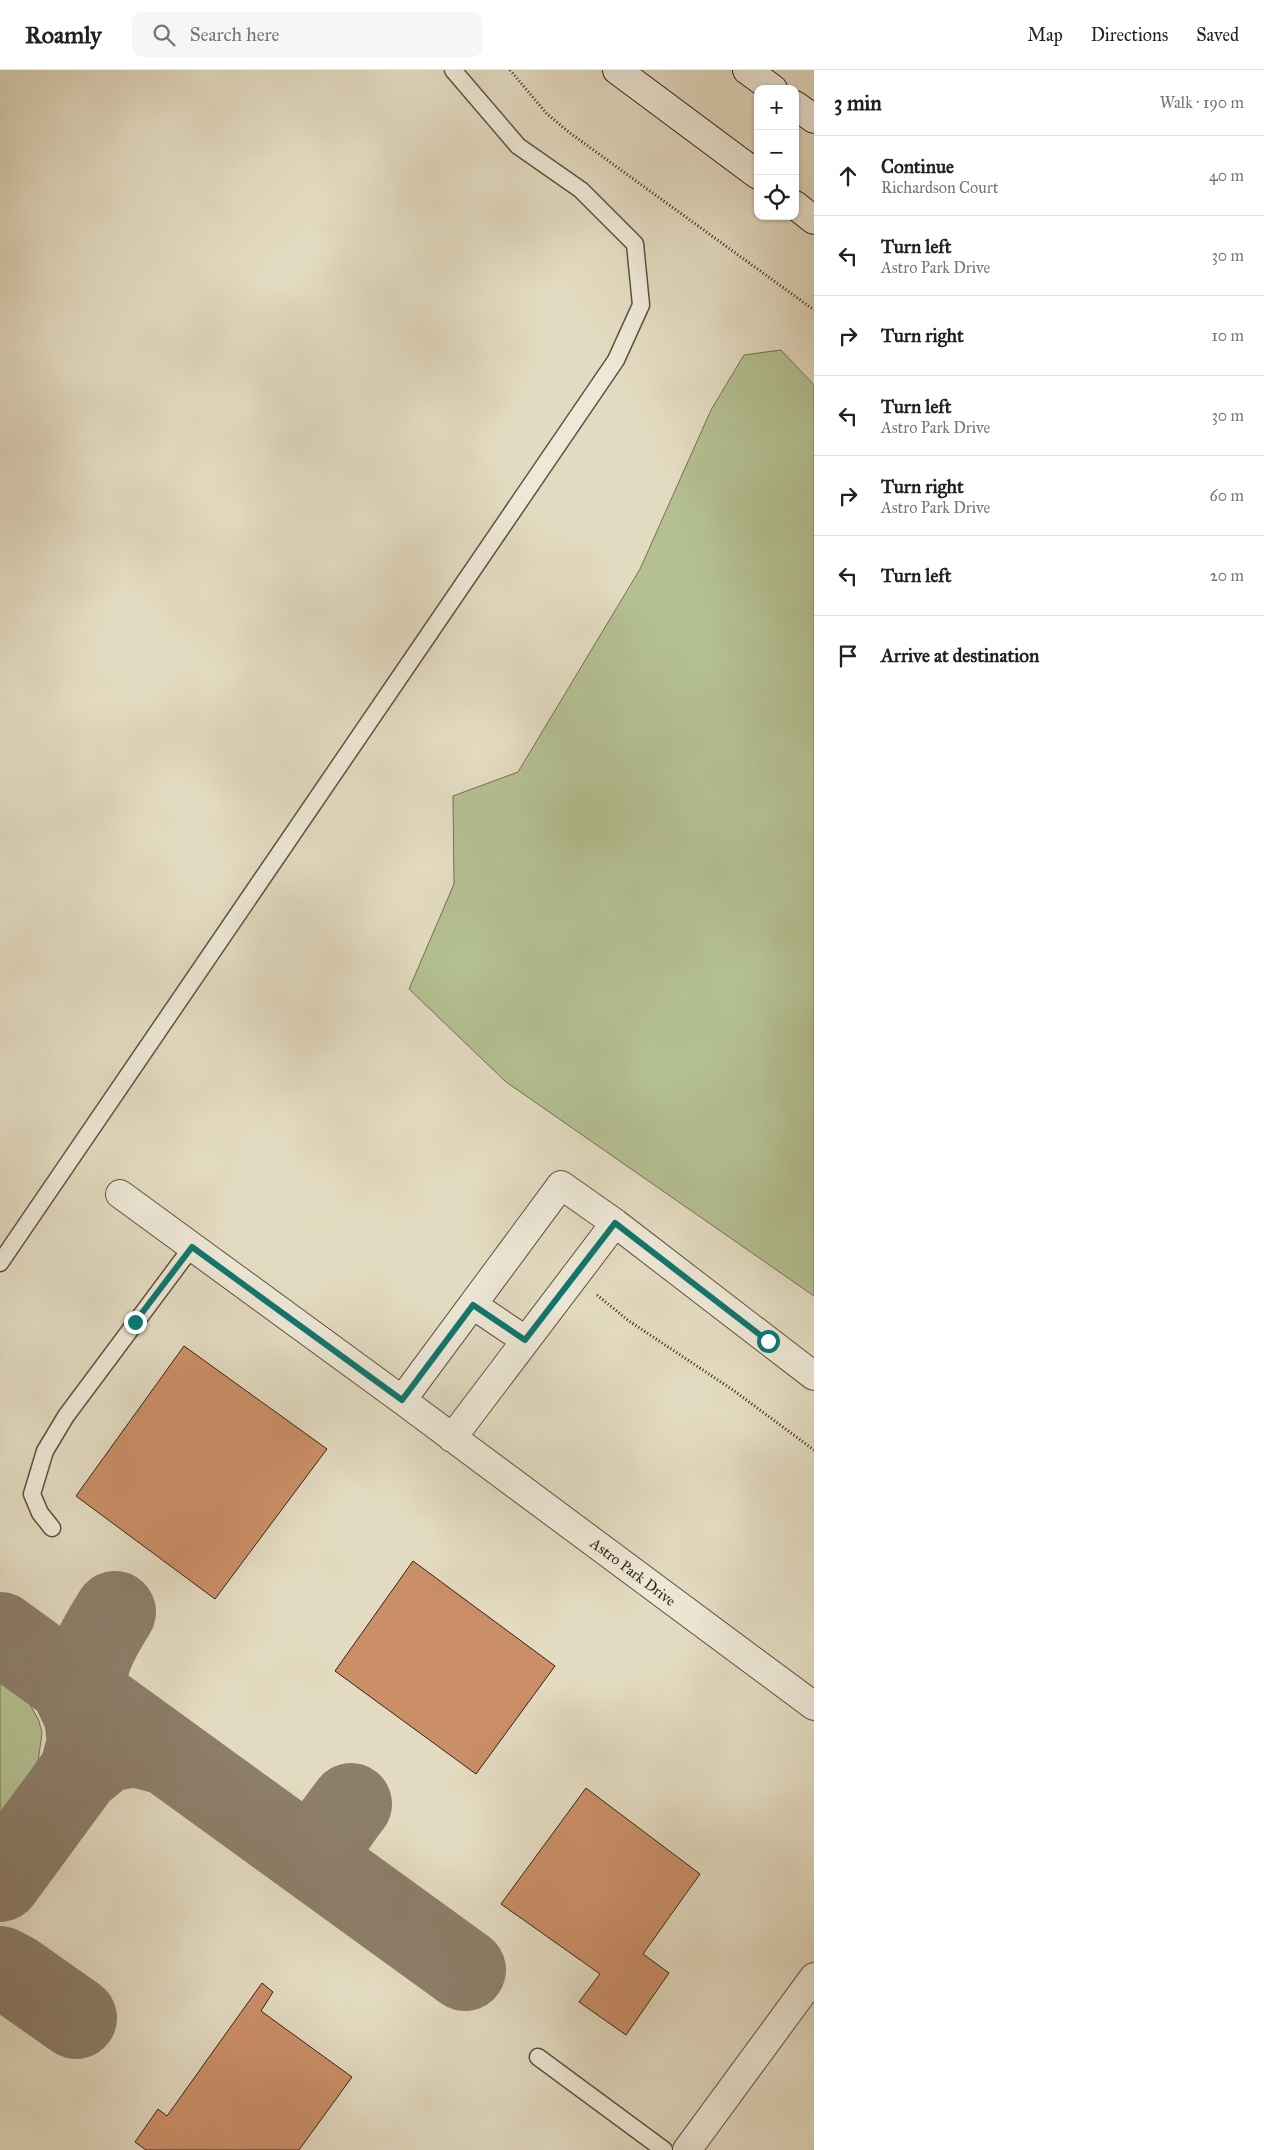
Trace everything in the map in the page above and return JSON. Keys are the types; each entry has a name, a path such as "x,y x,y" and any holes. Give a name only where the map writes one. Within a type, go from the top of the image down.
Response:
{"street":[{"path":"617,70 754,172"},
{"path":"747,70 768,85"},
{"path":"799,108 814,119"},
{"path":"799,208 814,220"},
{"path":"402,1400 561,1185 615,1223 814,1376"},
{"name":"Astro Park Drive","path":"120,1194 402,1400 814,1706"},
{"path":"452,1438 615,1223"},
{"path":"473,1305 525,1340"},
{"path":"687,2150 814,1977"}],"lane":[{"path":"0,1263 616,360 641,305 635,244 581,190 518,146 453,70"},
{"path":"52,1528 40,1513 32,1494 45,1451 66,1416 192,1247"},
{"path":"538,2057 664,2150"}],"path":[{"path":"510,70 547,114 570,133 814,310"},
{"path":"574,1277 629,1321 733,1390 814,1450"}],"green space":[{"path":"781,350 814,385 814,1296 506,1082 409,989 454,884 453,796 518,772 640,569 711,410 744,355"},
{"path":"0,1678 26,1697 39,1721 42,1733 37,1769 0,1823"}],"building":[{"path":"184,1346 327,1449 215,1599 76,1496"},
{"path":"413,1561 555,1666 476,1774 335,1671"},
{"path":"586,1788 700,1874 643,1954 669,1973 626,2035 579,2002 600,1974 501,1904"},
{"path":"262,1983 273,1992 261,2011 352,2077 299,2150 146,2150 135,2142 158,2109 167,2116"}],"taxiway":[{"path":"85,1716 85,1685 90,1661 99,1638 115,1612"},
{"path":"0,1633 465,1970"},
{"path":"70,1684 85,1716 88,1743 80,1772 106,1751 135,1746 165,1754"},
{"path":"0,1881 80,1772"},
{"path":"294,1846 315,1842 328,1834 351,1804"},
{"path":"0,1967 15,1975 76,2018"}],"route":[{"path":"135,1322 192,1247 402,1400 473,1305 525,1340 615,1223 768,1341"}]}
